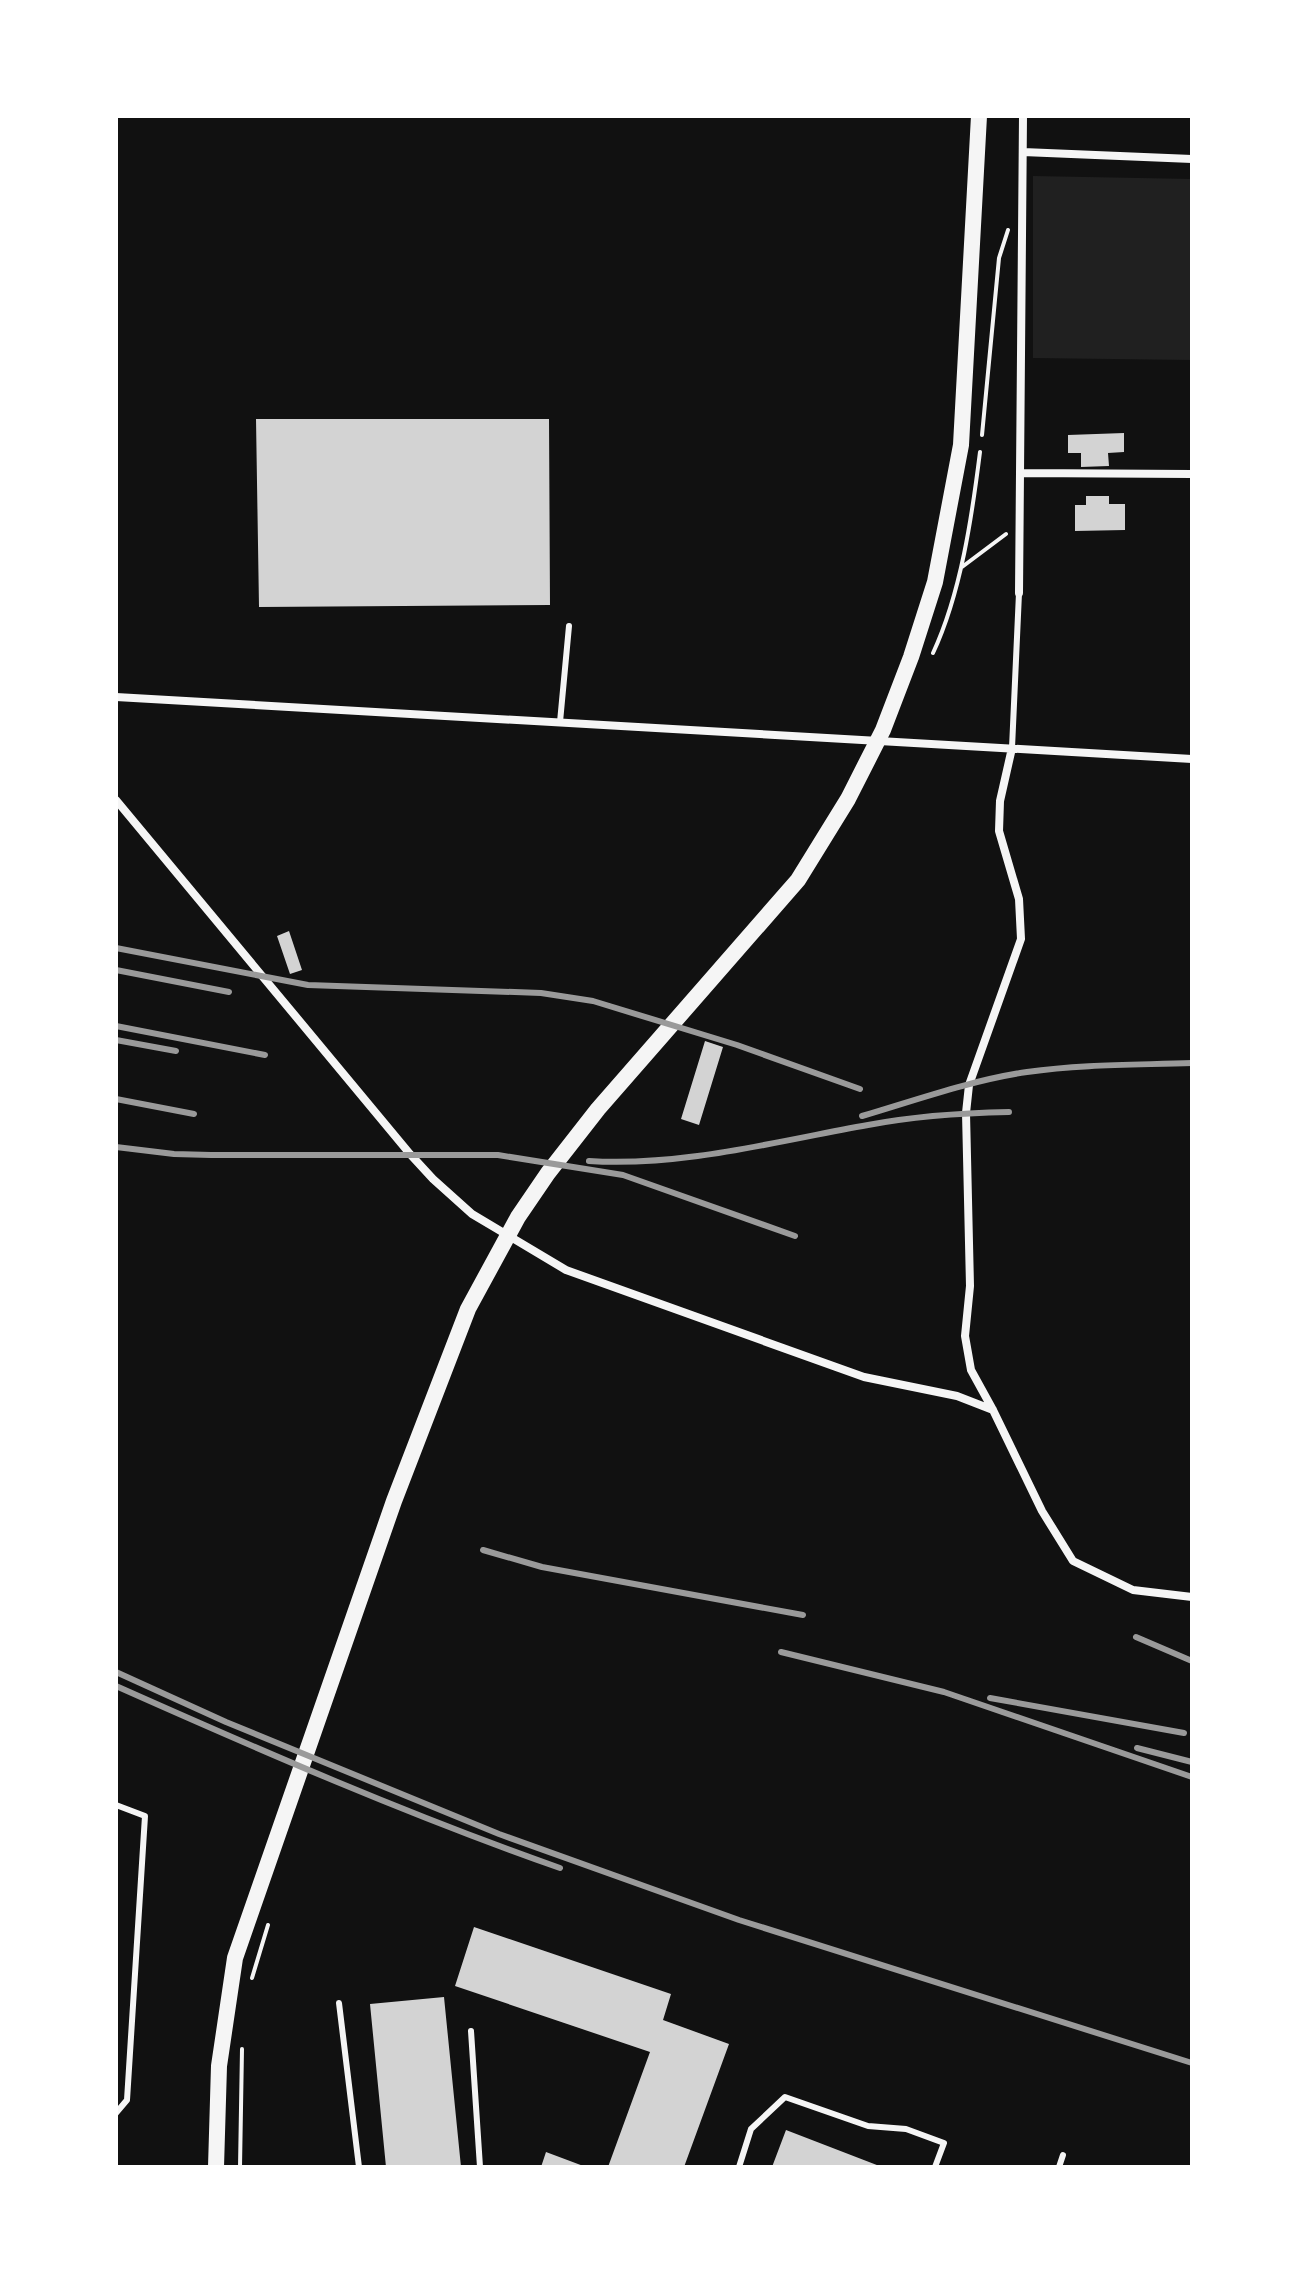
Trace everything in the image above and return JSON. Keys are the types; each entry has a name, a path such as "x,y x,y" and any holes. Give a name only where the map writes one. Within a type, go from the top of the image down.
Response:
{"main road":[{"path":"213,2162 219,2066 235,1958 411,1456 468,1309 494,1258 548,1173 598,1109 798,880 848,799 876,744 911,657 935,582 961,445 979,116"}],"street":[{"path":"1019,593 1023,116"},
{"path":"1023,152 1192,159"},
{"path":"1021,473 1192,474"},
{"path":"116,697 1192,759"},
{"path":"1012,748 1000,801 999,831 1019,899 1021,939 969,1085 966,1113 970,1278 966,1353 971,1370 1042,1511 1073,1561 1133,1590 1192,1597"},
{"path":"116,800 410,1154 472,1214 566,1270 864,1377 957,1396 993,1410"}],"lane":[{"path":"1012,748 1019,593"},
{"path":"560,722 569,626"},
{"path":"116,1805 145,1816 127,2100 116,2113"},
{"path":"339,2003 359,2167"},
{"path":"471,2031 480,2167"},
{"path":"739,2167 751,2129 785,2097 868,2126 906,2129 944,2143 935,2167"},
{"path":"1059,2167 1063,2155"}],"path":[{"path":"960,569 1005,534"},
{"path":"251,1980 271,1914"},
{"path":"240,2167 242,2041"}],"shaded area":[{"path":"1033,176 1192,179 1192,360 1033,358"}],"building":[{"path":"256,419 549,419 550,605 259,607"},
{"path":"1124,433 1124,452 1108,453 1109,466 1081,467 1081,453 1068,453 1068,435"},
{"path":"1086,496 1109,496 1109,504 1125,504 1125,530 1075,531 1075,505 1086,505"},
{"path":"289,931 302,970 290,974 277,936"},
{"path":"705,1041 723,1047 699,1125 681,1119"},
{"path":"474,1927 671,1994 663,2020 729,2044 684,2167 608,2167 650,2052 455,1986"},
{"path":"444,1997 461,2167 386,2167 370,2004"},
{"path":"786,2130 882,2167 772,2167"},
{"path":"546,2152 586,2167 541,2167"}],"railway":[{"path":"116,948 308,985 541,993 593,1001 737,1045 860,1089"},
{"path":"116,970 229,992"},
{"path":"116,1026 265,1055"},
{"path":"116,1040 176,1051"},
{"path":"862,1116 965,1085 1027,1072 1089,1066 1192,1063"},
{"path":"116,1099 194,1114"},
{"path":"589,1161 624,1162 694,1156 903,1119 1009,1112"},
{"path":"116,1147 211,1155 498,1155 623,1175 795,1236"},
{"path":"483,1550 542,1567 803,1615"},
{"path":"1136,1637 1192,1661"},
{"path":"781,1652 944,1692 1192,1777"},
{"path":"116,1672 226,1722 499,1834 739,1920 1192,2063"},
{"path":"116,1686 336,1782 560,1868"},
{"path":"990,1698 1184,1733"},
{"path":"1137,1748 1192,1762"}]}
